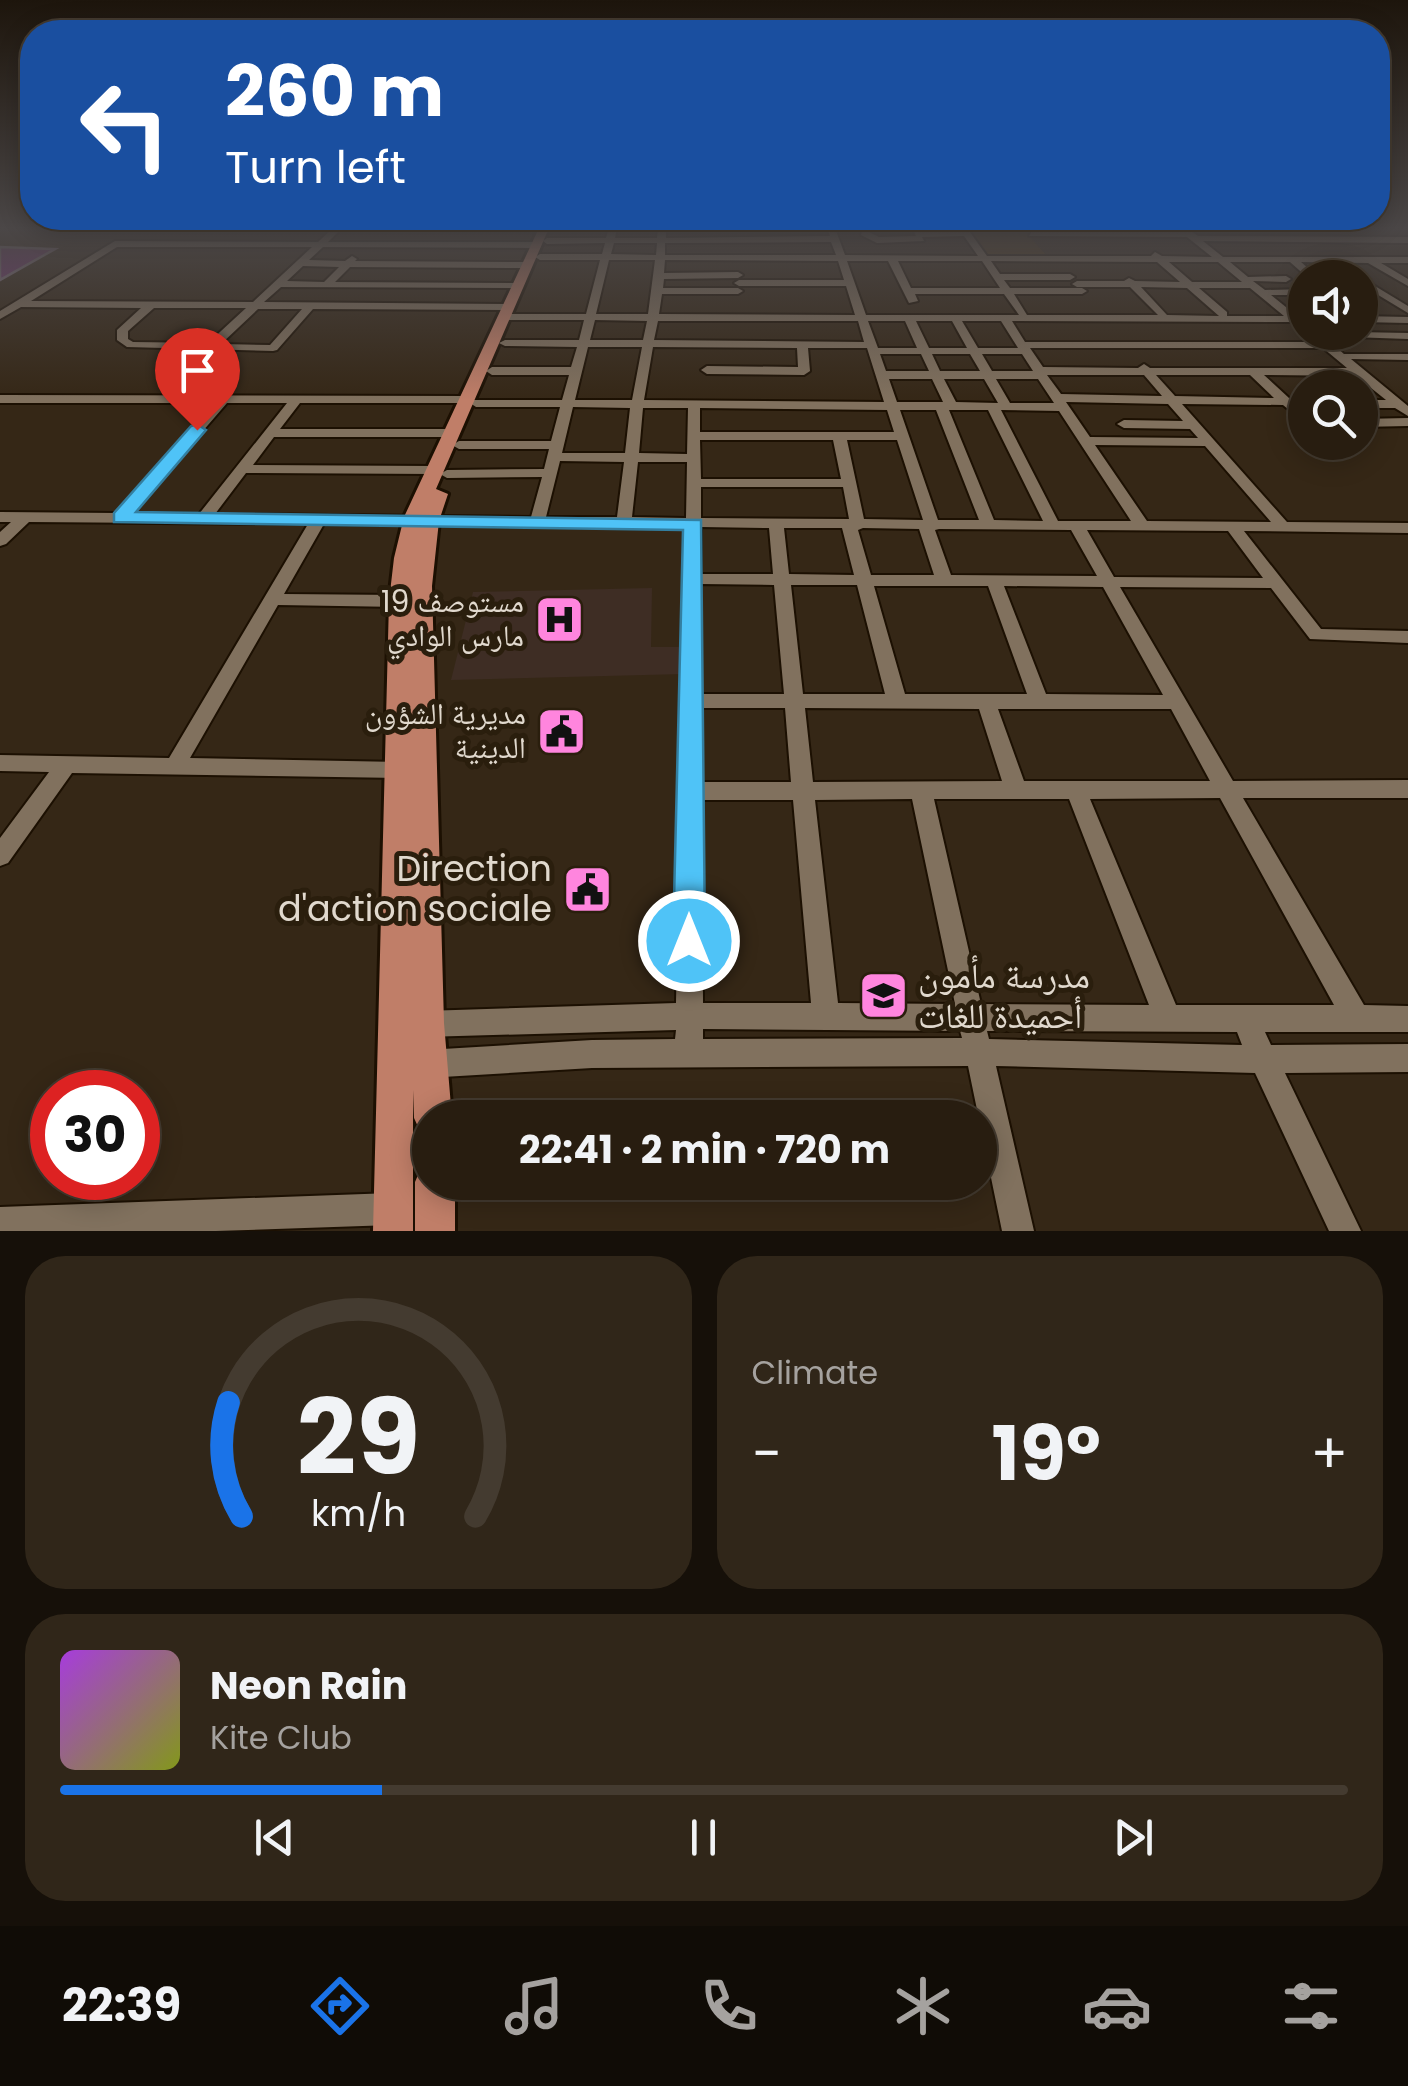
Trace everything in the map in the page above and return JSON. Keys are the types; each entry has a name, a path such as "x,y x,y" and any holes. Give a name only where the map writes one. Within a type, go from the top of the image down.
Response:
{"main road":[{"path":"471,402 492,370 522,285"},
{"path":"392,1220 400,601 421,521 522,285"},
{"path":"421,521 420,659 432,1100"},
{"path":"435,1200 436,1231"}],"street":[{"path":"0,316 49,285"},
{"path":"212,347 276,285"},
{"path":"445,307 457,285"},
{"path":"20,304 445,307 504,285"},
{"path":"532,285 584,343 759,344 976,352 1074,345 1288,341"},
{"path":"538,285 592,315 916,320 1023,314 1288,320"},
{"path":"537,523 600,285"},
{"path":"624,524 657,285"},
{"path":"658,291 714,285"},
{"path":"738,285 738,314"},
{"path":"794,285 800,314"},
{"path":"850,285 930,526 944,580"},
{"path":"904,285 990,526"},
{"path":"939,285 941,291"},
{"path":"1002,285 1023,314"},
{"path":"907,291 1006,291 1062,285"},
{"path":"1077,285 1282,526"},
{"path":"1134,285 1163,314"},
{"path":"1190,285 1223,314"},
{"path":"1258,285 1288,309"},
{"path":"1259,285 1288,309"},
{"path":"1269,292 1288,292"},
{"path":"1378,292 1408,318"},
{"path":"1378,296 1408,296"},
{"path":"152,304 122,330 123,340 131,346 272,348 310,306"},
{"path":"652,316 800,314 862,320"},
{"path":"916,320 1008,324 1053,318 1163,314 1288,319"},
{"path":"1378,316 1408,318"},
{"path":"755,318 759,344"},
{"path":"1053,318 1074,345"},
{"path":"1195,319 1286,402"},
{"path":"959,324 990,375 999,406 1053,526"},
{"path":"1008,324 1142,526"},
{"path":"1378,326 1390,335"},
{"path":"1378,334 1408,336"},
{"path":"689,1054 694,447 709,344"},
{"path":"707,370 804,371 802,345"},
{"path":"1337,350 1357,370"},
{"path":"1340,350 1402,403"},
{"path":"1348,356 1408,357"},
{"path":"492,370 576,371"},
{"path":"881,376 1288,372"},
{"path":"1378,386 1402,403"},
{"path":"2,400 946,406 1174,400 1286,402"},
{"path":"121,518 223,400"},
{"path":"204,518 296,400"},
{"path":"789,405 793,436"},
{"path":"1378,422 1408,422"},
{"path":"1124,424 1196,425"},
{"path":"270,434 455,439 554,459"},
{"path":"243,469 441,472 554,459 633,457 793,436 901,436"},
{"path":"838,436 849,483 862,580 897,701"},
{"path":"1086,441 1210,442"},
{"path":"694,482 849,483"},
{"path":"0,517 1408,528"},
{"path":"0,541 25,517"},
{"path":"175,766 319,519"},
{"path":"776,525 826,1016"},
{"path":"1076,526 1356,1018"},
{"path":"1232,526 1316,635 1408,637"},
{"path":"692,579 1277,583"},
{"path":"994,581 1039,702"},
{"path":"271,600 400,601"},
{"path":"694,700 1174,702"},
{"path":"986,701 1016,790"},
{"path":"0,763 400,770"},
{"path":"0,856 66,765"},
{"path":"692,791 1408,789"},
{"path":"1076,790 1168,1020"},
{"path":"921,791 1018,1231"},
{"path":"396,1027 689,1016 1408,1019"},
{"path":"1245,1020 1345,1231"},
{"path":"396,1068 592,1054 976,1051 1264,1059 1408,1058"},
{"path":"0,1223 392,1220"}],"shaded area":[{"name":"مستوصف 19 مارس الوادي","path":"652,588 651,647 684,647 684,674 451,680 473,592"}],"place":[{"name":"مستوصف 19 مارس الوادي","path":"559,619"},
{"name":"مديرية الشؤون الدينية","path":"561,731"},
{"name":"Direction d'action sociale","path":"587,889"},
{"name":"مدرسة مأمون أحميدة للغات","path":"883,996"}],"route":[{"path":"197,430 121,518 694,524 689,941"}]}
